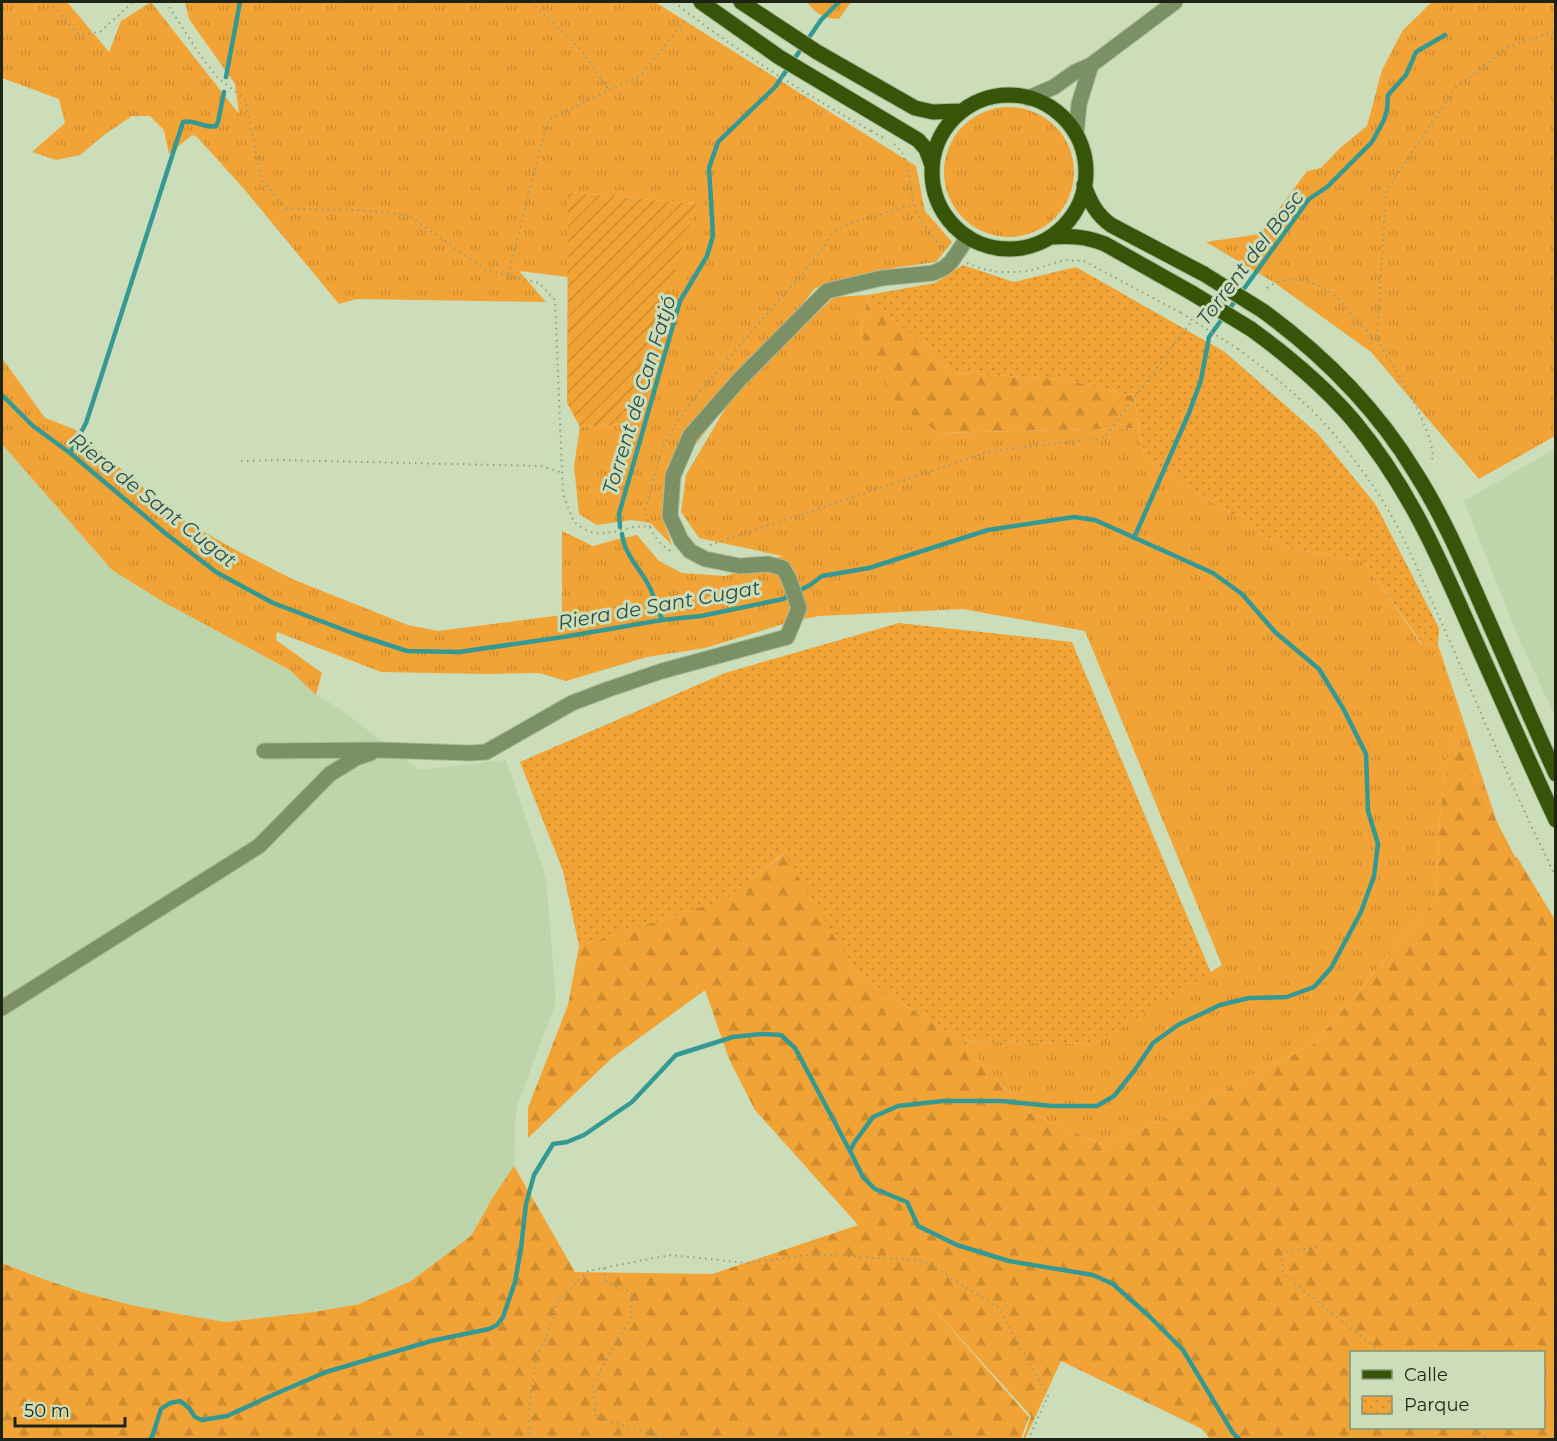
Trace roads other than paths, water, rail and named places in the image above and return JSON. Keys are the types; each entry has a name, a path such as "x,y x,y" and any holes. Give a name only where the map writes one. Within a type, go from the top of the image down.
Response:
{"main road":[{"path":"701,2 779,57 918,140 926,149 932,165"},
{"path":"741,2 792,37 902,101 924,111 962,111"},
{"path":"1000,96 1028,98 1055,111 1076,134 1082,148 1085,167 1084,184 1079,203 1072,216 1051,237 1015,249 982,244 955,228 937,200 932,165 935,150 949,123 973,104 1000,96"},
{"path":"1084,184 1089,201 1103,219 1204,274 1263,311 1309,346 1382,424 1430,496 1460,556 1555,771"},
{"path":"1051,237 1076,236 1098,241 1192,293 1251,329 1282,352 1352,418 1409,498 1438,556 1556,820"}],"street":[{"path":"1028,98 1054,87 1075,72 1091,65 1175,2"},
{"path":"1076,134 1079,104 1091,65"},
{"path":"264,752 379,750 486,752 572,703 662,671 787,637 799,608 783,568 768,564 740,566 684,552 670,516 672,476 690,436 740,380 827,291 882,278 933,273 951,262 968,237"},
{"path":"2,1008 259,846 330,774 356,758 379,750"}],"waterway":[{"path":"226,77 240,2"},
{"name":"Torrent de Can Fatjó","path":"620,527 619,514 680,301 707,256 713,236 709,168 718,142 775,87 821,20 839,2"},
{"name":"Torrent del Bosc","path":"1134,538 1189,413 1201,380 1209,337 1309,199 1327,187 1372,142 1384,120 1388,95 1406,75 1416,52 1445,35"},
{"path":"70,453 86,423 183,122 216,126 224,92"},
{"name":"Riera de Sant Cugat","path":"2,395 33,426 70,453 165,533 216,572 273,603 407,651 459,652 701,616 783,599 822,576 869,568 988,530 1074,517 1095,520 1213,573 1242,594 1275,632 1319,669 1344,710 1366,754 1368,811 1378,844 1374,876 1361,912 1331,968 1314,987 1287,997 1249,998 1220,1005 1178,1025 1153,1043 1114,1096 1097,1106 1052,1106 1002,1101 943,1101 898,1106 873,1117 850,1151 863,1177 875,1189 907,1202 918,1226 957,1245 1009,1261 1093,1275 1113,1284 1183,1350 1233,1433 1240,1440"},
{"name":"Torrent de Can Fatjó","path":"622,534 629,554 650,588 662,620"},
{"path":"149,1440 161,1409 170,1403 180,1401 195,1417 202,1420 227,1416 326,1372 431,1341 489,1329 497,1325 503,1317 515,1282 526,1204 534,1175 553,1144 567,1142 584,1135 632,1102 676,1055 733,1037 761,1034 781,1035 795,1048 850,1151"}]}
